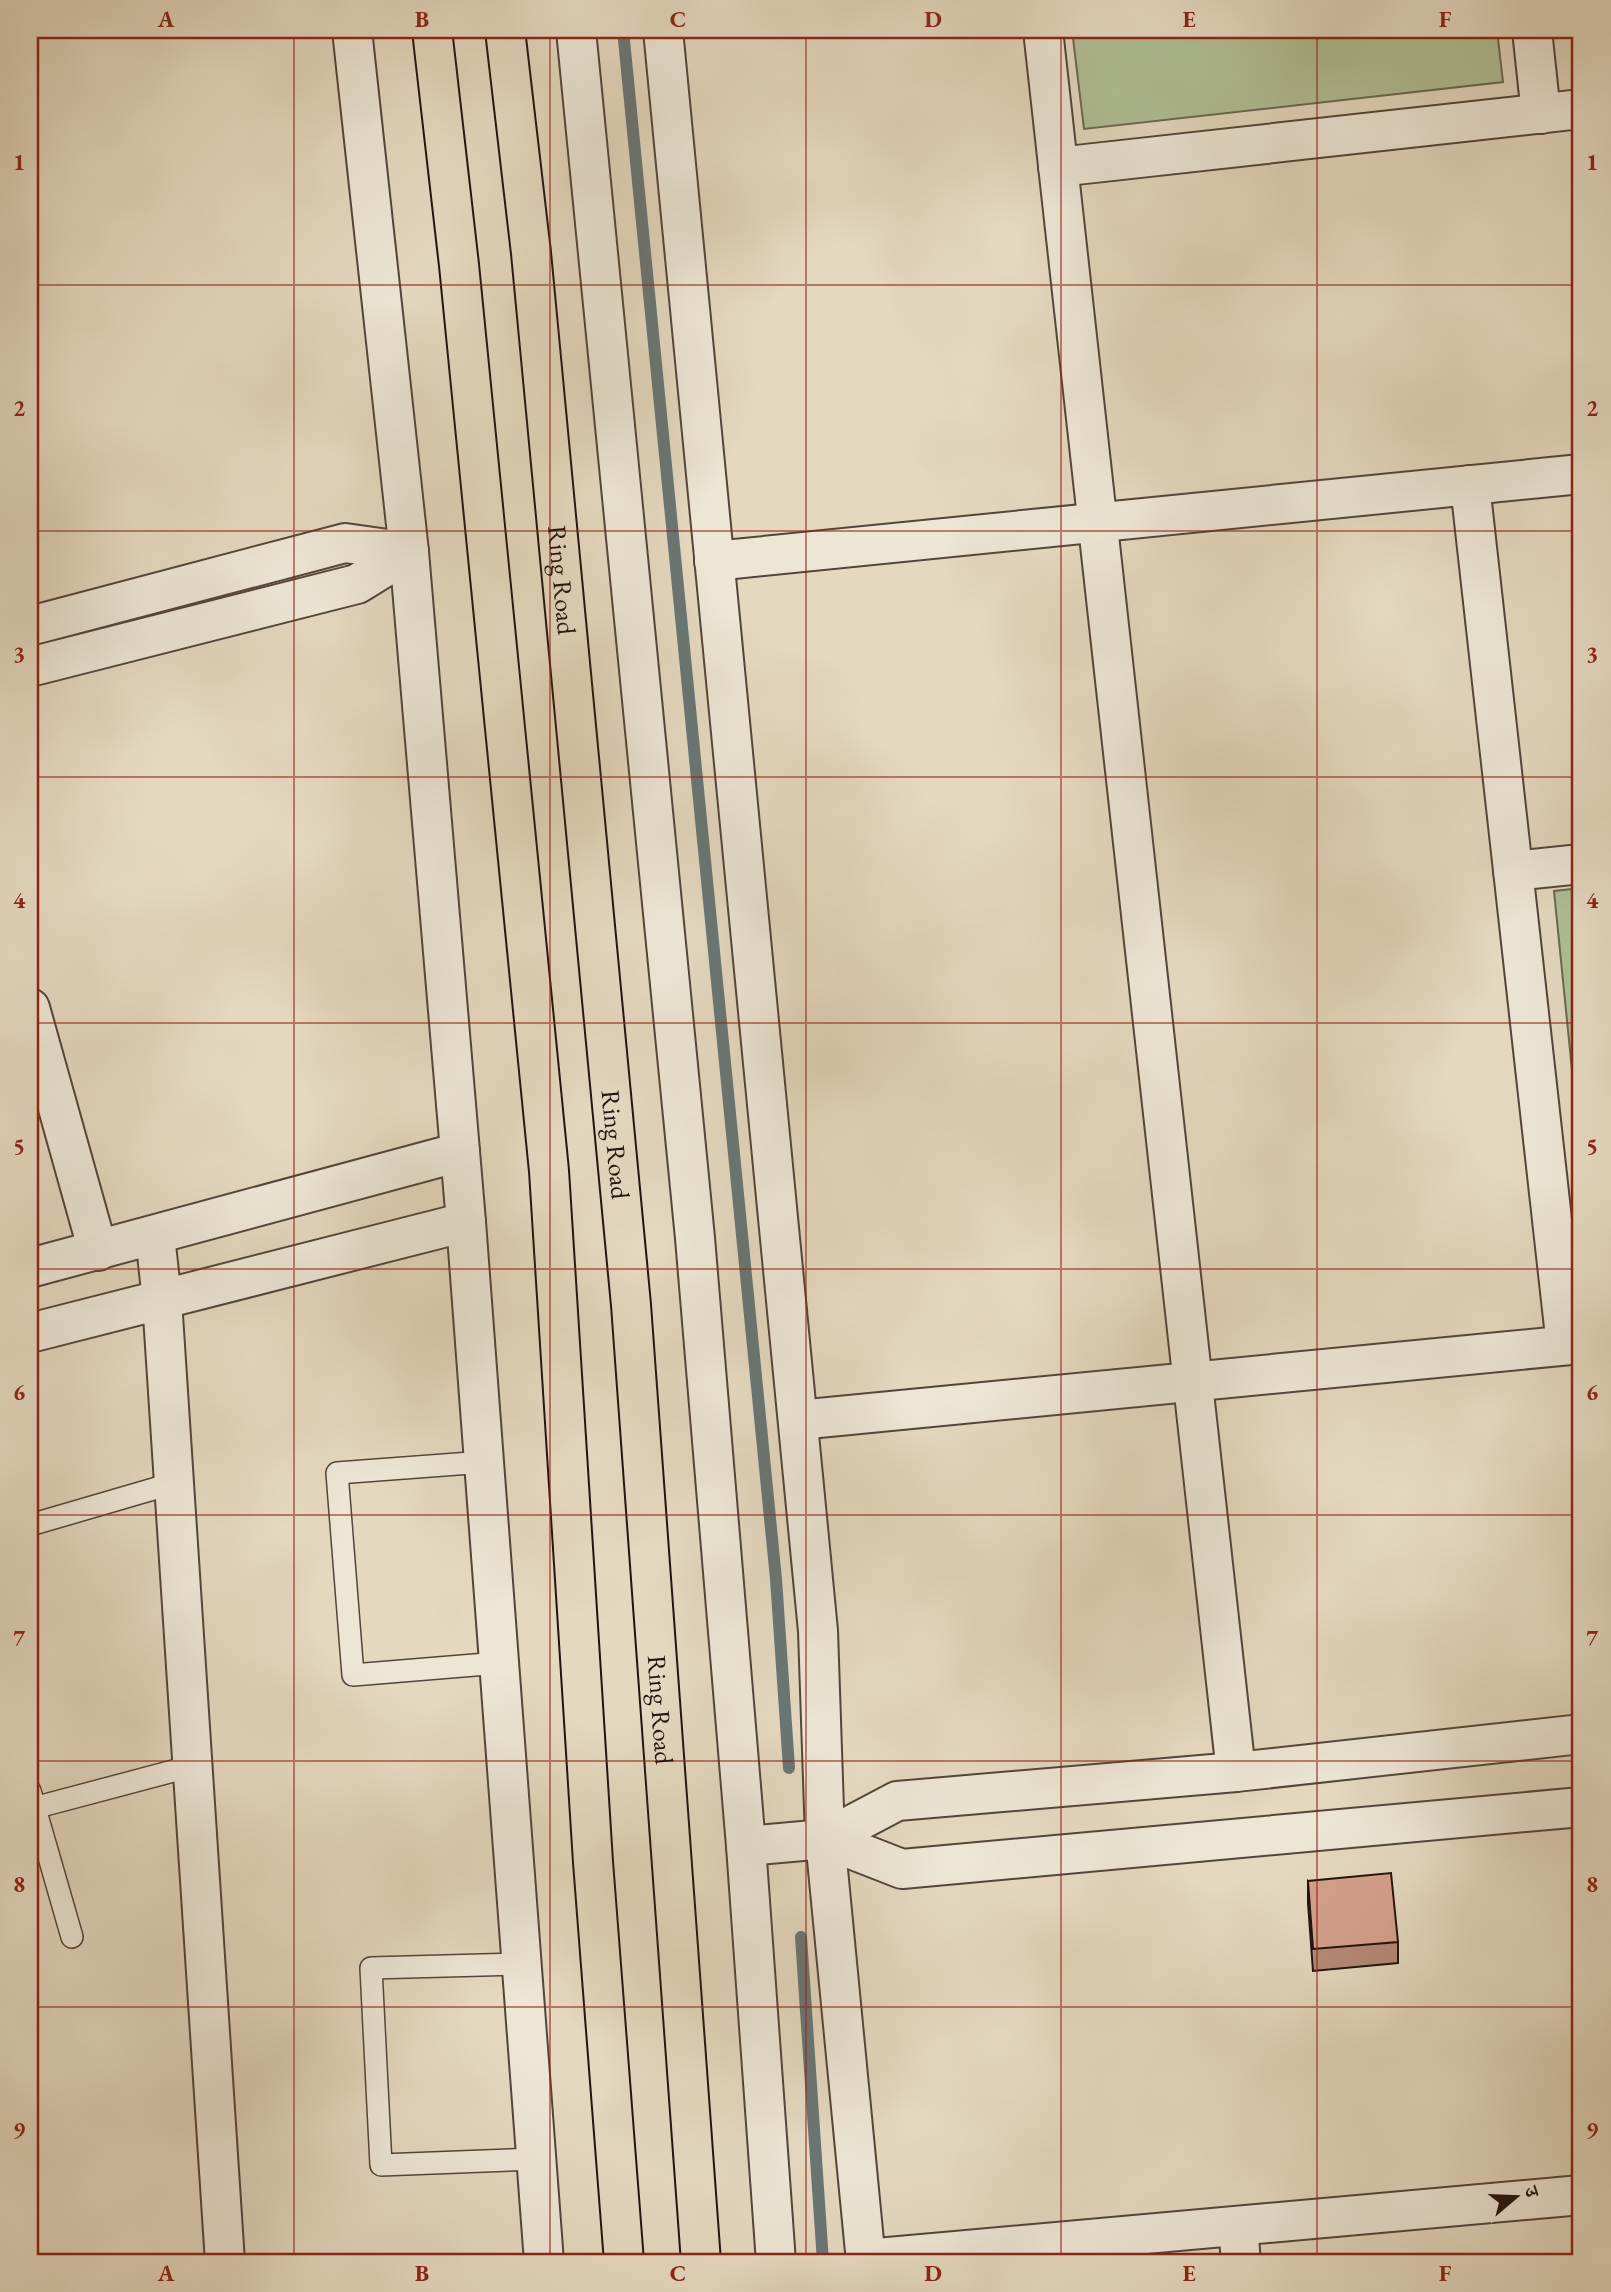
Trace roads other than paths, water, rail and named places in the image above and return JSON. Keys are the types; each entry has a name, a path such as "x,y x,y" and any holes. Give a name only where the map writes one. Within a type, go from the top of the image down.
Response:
{"highway":[{"path":"432,30 459,265 549,1171 598,1927 624,2262"},
{"name":"Ring Road","path":"505,30 531,253 629,1291 701,2262"}],"street":[{"path":"352,30 409,552 466,1223 544,2262"},
{"path":"576,30 695,1238 747,1846 776,2262"},
{"path":"663,30 818,1632 825,1839 866,2261 1240,2244 1581,2195"},
{"path":"1043,30 1236,1772"},
{"path":"1532,30 1541,114"},
{"path":"1058,167 1581,109"},
{"path":"715,561 1581,474"},
{"path":"798,1420 1574,1344 1513,871 1470,485"},
{"path":"30,625 345,542 409,552"},
{"path":"30,667 357,584 409,552"},
{"path":"1513,871 1581,864"},
{"path":"30,1008 98,1251"},
{"path":"30,1268 460,1152"},
{"path":"30,1333 466,1223"},
{"path":"155,1236 162,1300 225,2262"},
{"path":"747,1846 825,1839 897,1801 1236,1772 1581,1734"},
{"path":"825,1839 902,1869 1581,1807"}],"lane":[{"path":"484,1462 337,1473 353,1675 499,1663"},
{"path":"30,1525 174,1483"},
{"path":"72,1937 31,1803 192,1766"},
{"path":"521,1964 371,1968 381,2165 536,2159"}],"waterway":[{"path":"623,30 776,1579 789,1768"},
{"path":"801,1937 823,2262"}]}
